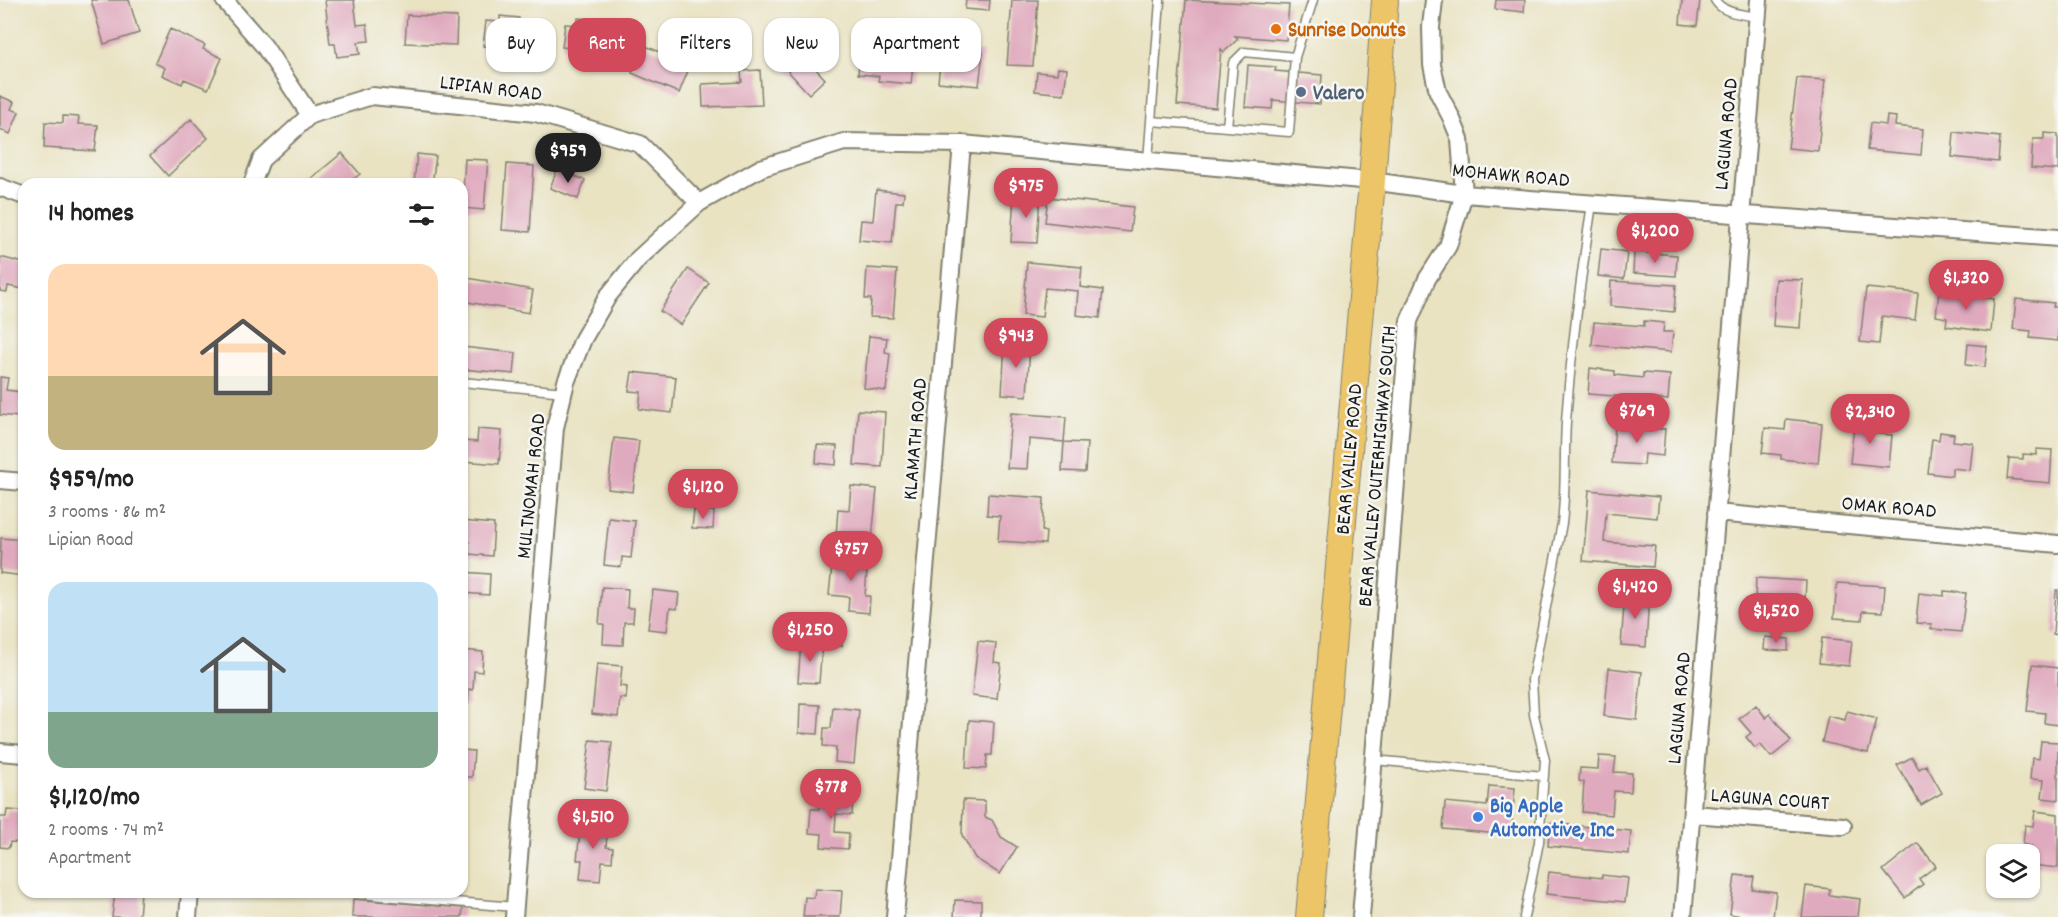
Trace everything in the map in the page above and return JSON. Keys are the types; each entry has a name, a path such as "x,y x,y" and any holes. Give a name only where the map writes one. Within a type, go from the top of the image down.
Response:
{"main road":[{"name":"BEAR VALLEY ROAD","path":"1309,917 1372,181 1384,0"}],"street":[{"path":"224,0 264,46 310,115"},
{"name":"BEAR VALLEY OUTERHIGHWAY SOUTH","path":"1361,917 1409,321 1427,279 1448,246 1464,194 1460,139 1438,92 1431,65 1434,0"},
{"name":"LAGUNA ROAD","path":"1683,917 1759,0"},
{"name":"LIPIAN ROAD","path":"254,178 261,160 310,115 372,96 536,112 640,144 699,203"},
{"name":"MULTNOMAH ROAD","path":"514,912 555,429 564,392 583,339 608,296 638,259 699,203 761,168 844,142 962,144"},
{"name":"MOHAWK ROAD","path":"962,144 1372,181 1464,194 2058,238"},
{"name":"KLAMATH ROAD","path":"895,917 962,144"},
{"path":"0,187 18,194"},
{"path":"0,480 18,482"},
{"name":"OMAK ROAD","path":"1716,513 2058,544"},
{"path":"0,752 18,754"},
{"name":"LAGUNA COURT","path":"1693,814 1843,826"},
{"path":"188,917 190,898"}],"lane":[{"path":"1151,121 1289,132 1295,57 1312,0"},
{"path":"1715,0 1718,6 1728,11 1757,17"},
{"path":"1148,161 1160,1"},
{"path":"1227,127 1233,63 1244,52 1295,57"},
{"path":"1524,917 1539,842 1545,760 1534,715 1532,680 1563,523 1566,425 1575,322 1592,204"},
{"path":"468,383 564,392"},
{"path":"1374,759 1544,776"},
{"path":"395,898 514,912"}],"building":[{"path":"91,0 129,0 139,33 104,44"},
{"path":"325,0 354,0 357,25 367,24 369,41 358,42 360,54 337,57 335,44 330,44"},
{"path":"966,0 990,0 989,11 965,9"},
{"path":"1012,0 1038,0 1033,66 1007,65"},
{"path":"1186,0 1289,5 1286,40 1235,36 1238,39 1224,52 1221,49 1216,108 1177,105"},
{"path":"1496,0 1525,0 1524,12 1495,9"},
{"path":"1682,0 1700,0 1697,26 1680,24"},
{"path":"407,15 457,17 456,45 405,43"},
{"path":"486,21 486,46 483,46"},
{"path":"565,24 568,24 568,48 562,47"},
{"path":"170,29 205,45 203,49 222,58 208,89 184,79 182,84 162,75 165,68 155,63"},
{"path":"646,46 658,51 658,72 688,72 679,93 632,73 646,72"},
{"path":"1248,65 1276,67 1275,71 1322,75 1320,104 1273,100 1272,109 1245,107"},
{"path":"1058,68 1067,69 1064,94 1035,91 1037,72 1057,74"},
{"path":"760,70 762,105 703,107 702,84 742,82 741,72"},
{"path":"789,72 819,72 825,79 809,94"},
{"path":"858,72 912,72 911,84 878,81 879,76 858,74"},
{"path":"939,72 981,72 979,86 938,82"},
{"path":"1797,78 1825,80 1818,151 1788,148"},
{"path":"0,96 14,102 11,109 19,112 10,134 0,129"},
{"path":"63,116 79,117 78,124 98,125 95,151 44,148 45,122 63,123"},
{"path":"1887,116 1896,117 1895,126 1923,129 1921,155 1867,150 1870,123 1886,125"},
{"path":"191,119 208,138 168,176 150,156"},
{"path":"1954,132 2000,137 1998,162 1952,157"},
{"path":"2044,133 2058,134 2058,170 2031,168 2033,139 2044,139"},
{"path":"342,153 360,174 355,178 312,178"},
{"path":"417,154 436,156 433,178 415,178"},
{"path":"465,159 488,160 484,210 468,209 468,178 464,178"},
{"path":"507,164 534,166 530,232 502,230"},
{"path":"557,170 585,180 578,199 550,188"},
{"path":"876,190 904,193 903,202 896,202 892,243 859,240 861,220 873,221"},
{"path":"1014,195 1040,196 1037,243 1011,242"},
{"path":"1048,197 1133,207 1130,232 1045,222"},
{"path":"1601,249 1627,252 1624,279 1598,276"},
{"path":"1634,252 1677,255 1676,276 1633,273"},
{"path":"0,257 18,262 18,288 8,286 7,292 0,291"},
{"path":"1027,262 1082,267 1080,287 1103,290 1100,318 1076,315 1078,291 1045,288 1042,317 1023,315"},
{"path":"867,268 897,270 893,318 870,317 871,299 865,299"},
{"path":"688,269 709,283 681,325 660,311"},
{"path":"468,278 533,290 529,313 468,302"},
{"path":"1776,279 1803,280 1800,328 1773,326"},
{"path":"1611,281 1676,285 1674,312 1610,306"},
{"path":"1866,288 1918,293 1915,320 1882,316 1879,344 1860,342"},
{"path":"1939,292 1994,299 1991,332 1946,326 1947,318 1936,316"},
{"path":"2016,299 2054,303 2053,307 2058,307 2058,341 2030,338 2031,331 2013,329"},
{"path":"1644,321 1664,323 1663,332 1673,332 1671,352 1592,345 1594,322 1644,326"},
{"path":"869,336 887,338 885,352 890,353 886,391 864,388"},
{"path":"1005,342 1030,343 1027,396 1002,394"},
{"path":"1968,344 1987,346 1985,367 1966,365"},
{"path":"468,348 516,353 514,374 468,370"},
{"path":"1590,368 1615,371 1615,375 1643,378 1643,373 1670,375 1668,400 1588,394"},
{"path":"632,372 676,377 672,413 639,409 641,392 629,391"},
{"path":"0,377 8,378 6,390 18,392 18,417 0,415"},
{"path":"858,410 885,412 882,467 854,465"},
{"path":"1011,413 1066,417 1064,442 1029,439 1027,469 1007,468"},
{"path":"1855,416 1873,418 1872,433 1892,435 1889,467 1850,463"},
{"path":"1786,419 1822,423 1818,463 1781,459 1781,455 1762,453 1765,428 1785,430"},
{"path":"1615,426 1665,429 1663,456 1645,454 1644,465 1612,463"},
{"path":"478,429 502,431 499,464 468,461 468,441 477,442"},
{"path":"1940,432 1954,434 1953,441 1973,443 1970,470 1952,468 1952,476 1928,473 1932,439 1939,440"},
{"path":"614,438 639,441 633,492 608,489"},
{"path":"1064,442 1087,443 1085,472 1062,471"},
{"path":"817,445 837,446 836,465 816,463"},
{"path":"2036,449 2052,450 2050,483 2007,479 2009,458 2023,459 2023,454 2036,455"},
{"path":"851,486 877,489 872,539 836,536 838,509 849,510"},
{"path":"1589,490 1659,497 1657,518 1606,513 1604,542 1655,546 1653,567 1583,561"},
{"path":"988,494 1044,498 1042,531 1046,532 1045,544 998,541 1000,516 987,515"},
{"path":"694,510 714,511 713,529 692,528"},
{"path":"609,518 635,521 631,558 622,557 621,567 604,565"},
{"path":"468,522 494,524 492,556 469,554"},
{"path":"1,538 18,539 18,575 0,573"},
{"path":"833,556 868,558 865,596 870,596 869,613 848,611 849,597 829,595"},
{"path":"468,572 490,574 489,595 468,593"},
{"path":"1756,578 1806,581 1805,600 1785,599 1784,609 1771,609 1772,602 1755,601"},
{"path":"1837,583 1885,586 1883,612 1863,611 1862,620 1834,618"},
{"path":"602,587 628,589 627,608 634,608 633,622 624,622 623,645 603,644 604,624 599,624"},
{"path":"653,590 679,593 677,609 670,608 667,631 648,629"},
{"path":"2056,590 2058,590 2058,635 2053,634"},
{"path":"1944,591 1966,593 1961,632 1931,629 1932,624 1916,623 1919,593 1944,596"},
{"path":"1625,593 1649,595 1646,647 1621,645"},
{"path":"825,627 843,628 842,646 824,644"},
{"path":"1765,637 1789,639 1788,651 1764,650"},
{"path":"1822,638 1852,641 1849,666 1819,663"},
{"path":"978,641 996,643 994,662 1001,663 997,699 972,696"},
{"path":"801,643 822,645 819,683 798,682"},
{"path":"468,651 483,652 482,672 474,671 473,690 469,689 468,704"},
{"path":"597,664 622,666 620,686 627,687 626,699 620,698 618,717 592,714"},
{"path":"2032,665 2058,668 2058,725 2044,723 2045,713 2027,711"},
{"path":"1609,668 1642,672 1637,720 1604,716"},
{"path":"800,704 820,705 818,734 799,733"},
{"path":"1756,705 1766,718 1770,714 1791,741 1771,757 1760,744 1755,748 1746,737 1751,733 1739,719"},
{"path":"833,707 859,710 854,764 835,762 836,747 823,746 824,728 831,728"},
{"path":"1847,711 1877,719 1868,753 1822,742 1828,716 1845,720"},
{"path":"969,720 994,722 992,755 987,755 986,769 966,768"},
{"path":"590,740 612,742 606,791 584,788"},
{"path":"2041,741 2058,742 2058,800 2042,798 2044,780 2030,779 2032,758 2039,759"},
{"path":"468,750 474,751 472,777 468,777"},
{"path":"1599,756 1616,757 1614,772 1632,773 1631,792 1614,791 1612,815 1582,812 1584,782 1579,781 1580,768 1598,769"},
{"path":"1912,757 1919,769 1926,765 1942,793 1921,805 1897,765"},
{"name":"Big Apple Automotive, Inc","path":"1489,786 1515,788 1511,835 1443,829 1445,802 1487,806"},
{"path":"821,793 853,796 852,815 836,814 835,832 849,833 848,849 821,847 822,834 809,833 811,809 819,809"},
{"path":"963,800 985,801 985,817 992,820 1001,837 1017,847 1000,874 975,858 962,835"},
{"path":"7,810 18,811 18,843 10,842 9,848 0,847 0,817 6,817"},
{"path":"2035,811 2058,814 2058,868 2040,866 2040,844 2023,844 2025,825 2033,826"},
{"path":"581,821 608,824 606,847 613,848 612,862 602,861 600,881 580,879 582,860 577,860"},
{"path":"1550,823 1631,831 1629,854 1548,846"},
{"path":"1917,843 1936,866 1919,879 1923,884 1905,898 1883,870"},
{"path":"1549,872 1602,878 1602,875 1628,878 1625,902 1546,894"},
{"path":"1735,875 1754,877 1752,889 1776,892 1773,917 1730,914"},
{"path":"1806,886 1830,889 1829,895 1860,899 1858,917 1802,917"},
{"path":"815,889 842,891 840,917 803,917 805,897 814,898"},
{"path":"114,898 141,898 139,917 112,917"},
{"path":"353,899 463,908 462,917 352,917"},
{"path":"955,900 981,901 981,917 954,917"}],"place":[{"name":"Sunrise Donuts","path":"1276,29"},
{"name":"Valero","path":"1301,92"},
{"name":"Big Apple Automotive, Inc","path":"1478,817"}]}
